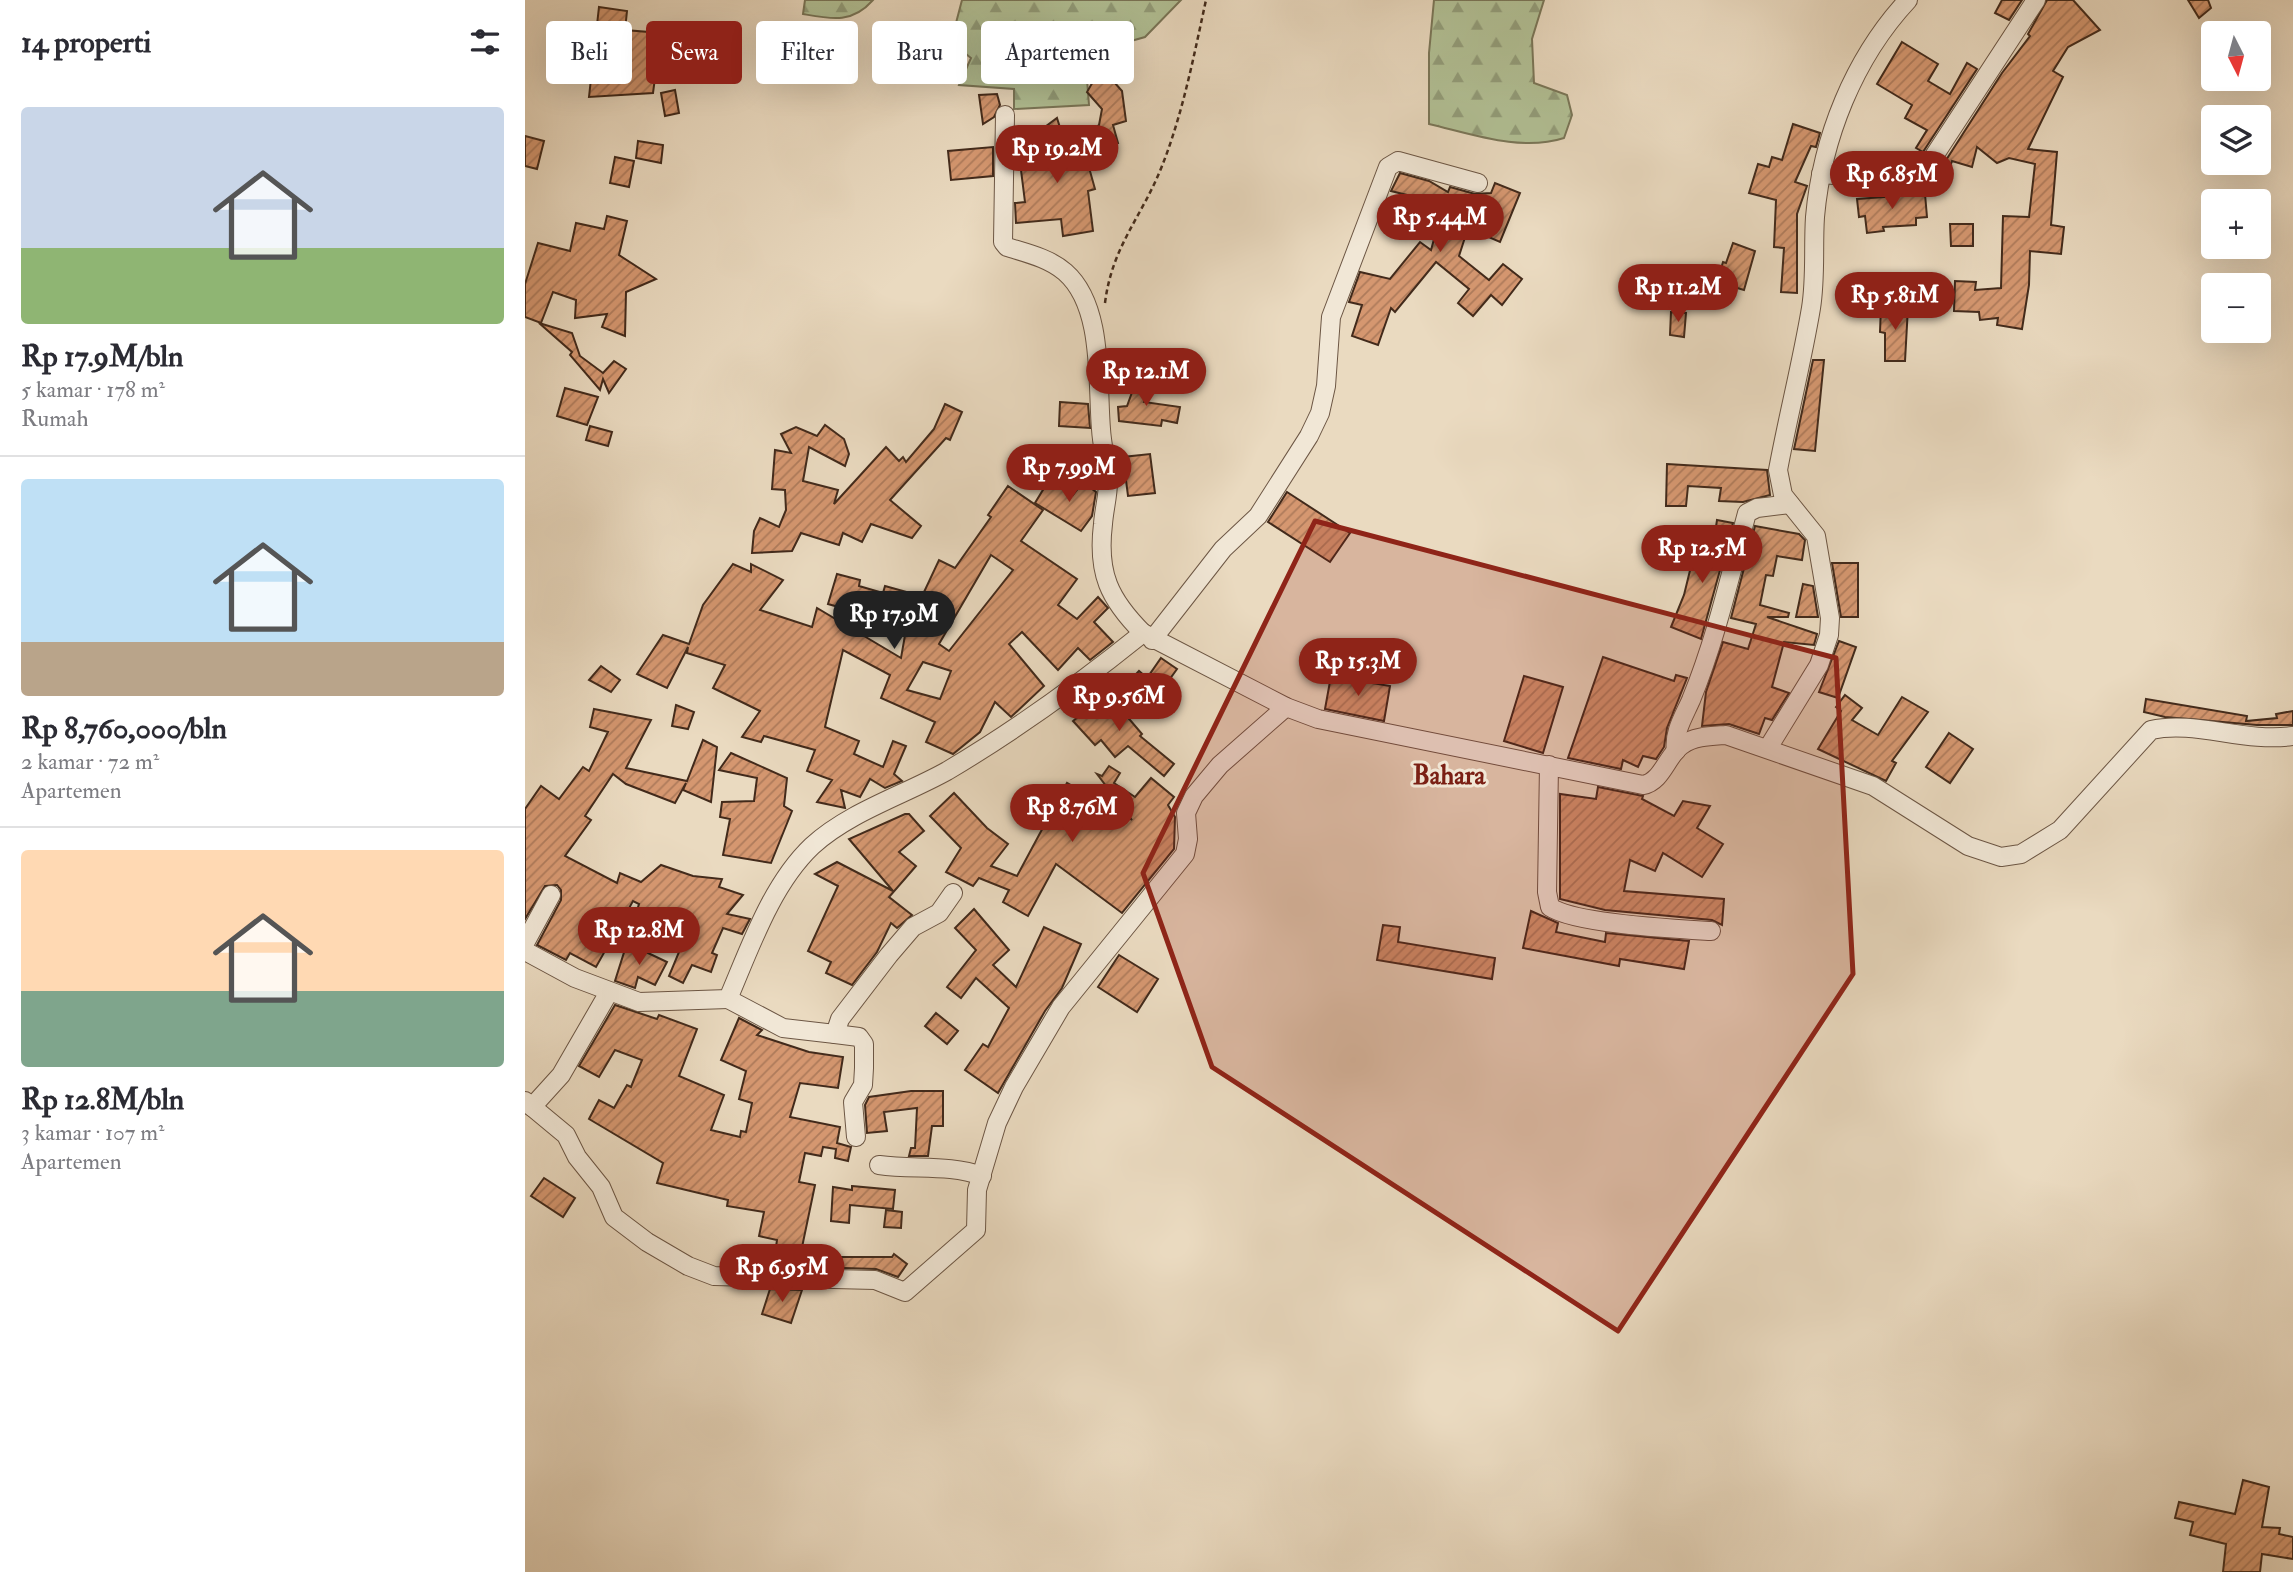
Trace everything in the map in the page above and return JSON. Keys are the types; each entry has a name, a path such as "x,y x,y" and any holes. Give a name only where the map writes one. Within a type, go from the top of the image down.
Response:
{"street":[{"path":"1768,748 1819,665 1829,635 1828,594 1816,536 1783,495 1778,470 1811,308 1815,218 1821,174 1844,98 1865,58 1908,0"},
{"path":"1821,174 1848,176 1874,187 1917,183 2036,0"},
{"path":"1005,115 1003,242 1007,247 1048,261 1063,270 1076,284 1090,317 1095,340 1108,482 1102,530 1103,570 1113,598 1148,637 1253,687 1286,707 1325,721 1648,785 1676,751 1693,740 1726,735 1873,786 1968,846 2001,857 2021,854 2060,830 2151,730 2167,727 2239,737 2293,736"},
{"path":"728,999 782,887 813,846 835,829 906,794 1012,730 1148,637 1223,549 1258,516 1309,436 1320,413 1326,386 1331,317 1388,167 1398,161 1478,183"},
{"path":"1676,751 1677,733 1701,675 1737,561 1747,513 1790,504"},
{"path":"609,992 559,1077 528,1104 566,1135 577,1157 601,1187 614,1217 665,1254 711,1276 853,1278 875,1280 904,1293 974,1233 979,1212 977,1193 1000,1115 1061,1007 1185,854 1188,805 1220,765 1286,707"},
{"path":"1549,765 1547,892 1550,907 1562,913 1640,925 1711,931"},
{"path":"835,1034 840,1020 889,955 913,928 939,913 953,893"},
{"path":"525,943 551,895"},
{"path":"525,951 609,992 643,1002 728,999 783,1028 859,1037 864,1042 863,1083 853,1103 856,1137"},
{"path":"879,1165 916,1170 953,1169 982,1176"}],"path":[{"path":"1104,313 1115,256 1163,164 1192,65 1206,0"}],"highlighted area":[{"path":"1315,521 1836,658 1853,974 1618,1331 1212,1067 1143,873"}],"green space":[{"path":"805,0 873,0 857,13 832,18 803,14"},
{"path":"962,0 1181,0 1145,37 1134,40 1134,21 981,21 981,84 1087,84 1089,105 1014,109 1014,89 959,85 967,84 967,67 971,58 967,55 967,21 956,21"},
{"path":"1434,0 1544,0 1532,39 1534,83 1567,95 1572,115 1564,138 1548,142 1514,142 1479,137 1429,124 1429,53"}],"building":[{"path":"2002,0 2022,0 2009,20 1995,13"},
{"path":"2047,0 2073,0 2100,30 2068,47 2053,71 2063,77 2028,149 2057,152 2051,225 2064,227 2061,254 2030,251 2029,285 2022,329 1997,325 1998,318 1980,320 1979,312 1954,311 1955,281 1976,282 1975,290 2001,288 2003,216 2029,217 2035,164 2009,158 1997,163 1977,147 1972,167 1952,161 1942,190 1930,185 2002,73 2030,36 2028,34"},
{"path":"2188,0 2208,0 2211,8 2199,18"},
{"path":"599,7 627,11 626,21 597,21"},
{"path":"632,31 646,32 646,84 654,84 653,93 589,97 590,84 632,84"},
{"path":"1902,42 1938,64 1928,81 1950,94 1967,63 1977,69 1923,152 1916,148 1927,130 1905,118 1912,105 1877,84"},
{"path":"1092,84 1116,84 1122,91 1126,121 1113,125 1118,143 1093,151 1089,131 1099,125 1102,109 1087,92"},
{"path":"675,90 679,113 665,116 661,93"},
{"path":"997,94 1000,105 994,117 983,124 979,95"},
{"path":"1057,118 1067,150 1083,146 1095,189 1088,191 1093,231 1063,236 1061,219 1016,223 1015,203 1025,202 1019,154 1056,149 1041,130"},
{"path":"1793,124 1820,133 1816,147 1811,146 1795,182 1807,186 1797,214 1797,293 1781,292 1784,248 1774,247 1776,200 1749,193 1758,164 1769,167 1772,157 1782,160"},
{"path":"525,136 544,141 537,169 525,166"},
{"path":"638,141 663,145 661,163 636,158"},
{"path":"993,147 993,176 951,180 948,151"},
{"path":"615,157 634,161 629,187 610,183"},
{"path":"1400,173 1429,181 1448,192 1450,187 1475,194 1491,193 1495,183 1520,193 1500,242 1468,228 1459,256 1489,280 1503,264 1522,279 1502,305 1491,295 1473,316 1458,303 1469,289 1436,262 1395,312 1391,308 1378,345 1352,336 1362,305 1349,302 1360,272 1390,279 1420,242 1431,250 1441,214 1407,195 1391,191"},
{"path":"1925,194 1927,217 1916,218 1916,225 1883,227 1884,231 1867,233 1865,216 1859,217 1857,199"},
{"path":"607,216 627,221 619,255 656,279 626,292 625,336 602,327 607,314 575,318 576,300 553,292 541,323 525,317 525,284 538,243 570,251 576,223 604,229"},
{"path":"1950,224 1973,224 1973,246 1951,246"},
{"path":"1733,243 1755,251 1744,290 1717,282"},
{"path":"1881,306 1908,307 1905,361 1885,361 1885,333 1880,332"},
{"path":"1671,312 1686,313 1684,337 1670,335"},
{"path":"539,323 572,333 580,356 603,373 614,361 626,369 609,393 603,379 600,390 570,355 572,352"},
{"path":"1813,360 1824,360 1815,451 1794,449"},
{"path":"1138,376 1152,381 1144,402 1180,407 1177,423 1162,420 1161,426 1119,421 1118,407 1127,406"},
{"path":"565,388 598,397 587,425 557,416"},
{"path":"1060,402 1088,404 1090,428 1059,426"},
{"path":"945,404 962,412 950,440 946,438 890,500 921,526 912,538 871,524 862,542 843,533 839,545 801,533 792,551 752,553 754,531 760,518 779,527 786,510 785,490 772,489 775,450 791,453 781,434 796,427 817,436 825,425 844,439 849,454 845,466 809,447 803,481 838,490 834,504 886,447 899,461 903,457 906,462 934,429"},
{"path":"590,426 612,432 608,446 586,440"},
{"path":"1150,454 1155,493 1128,496 1123,457"},
{"path":"1667,464 1767,470 1770,495 1743,502 1719,501 1721,488 1688,486 1686,506 1666,506"},
{"path":"1049,480 1073,495 1083,482 1096,492 1092,516 1081,531 1035,503"},
{"path":"1008,486 1043,510 1021,541 1077,579 1058,605 1077,619 1098,597 1108,608 1094,622 1113,642 1090,660 1078,648 1058,670 1022,632 1009,644 1044,686 1011,717 995,702 980,732 953,754 926,742 935,722 881,698 890,675 843,650 825,727 859,741 854,754 883,767 893,741 906,746 894,774 902,781 885,788 870,779 860,797 841,790 845,808 817,802 832,780 807,771 815,750 764,736 761,742 742,737 760,711 713,688 725,665 687,653 688,647 667,688 637,674 663,635 689,644 703,605 733,564 751,572 751,564 783,580 760,610 812,627 817,608 901,658 907,624 933,629 942,604 939,603 941,600 924,592 939,560 955,568 991,517 988,515","holes":["991,555 1013,570 949,651 939,644","923,662 951,671 940,699 907,690"]},
{"path":"1287,492 1350,533 1330,562 1268,522"},
{"path":"1717,520 1733,523 1701,639 1671,627 1684,595 1695,550 1712,554"},
{"path":"1755,526 1799,534 1805,540 1802,560 1777,556 1773,576 1766,575 1760,605 1789,613 1788,617 1767,617 1817,634 1814,645 1784,642 1772,687 1789,693 1772,720 1765,718 1759,734 1729,724 1702,726 1706,692 1723,642 1748,649 1756,624 1731,618"},
{"path":"1832,563 1858,563 1858,617 1841,617"},
{"path":"837,574 860,580 859,586 883,593 885,586 910,593 901,625 828,604"},
{"path":"1803,584 1813,586 1818,617 1796,617"},
{"path":"1839,641 1856,647 1838,698 1819,692"},
{"path":"1603,657 1674,681 1676,675 1687,678 1667,728 1664,747 1656,759 1643,756 1638,767 1623,760 1621,769 1568,758"},
{"path":"1161,658 1177,669 1149,708 1124,687 1139,671 1147,678"},
{"path":"601,666 620,680 611,692 589,680"},
{"path":"1331,676 1390,686 1384,721 1325,709"},
{"path":"1524,676 1563,687 1543,753 1504,741"},
{"path":"1107,693 1142,734 1140,736 1174,764 1164,776 1128,746 1115,757 1101,740 1095,745 1073,721"},
{"path":"1845,695 1862,708 1852,720 1878,735 1902,697 1928,712 1892,761 1896,763 1886,781 1818,749 1841,711 1836,707"},
{"path":"2146,699 2247,716 2246,721 2277,718 2276,714 2293,711 2293,725 2257,725 2165,717 2144,712"},
{"path":"676,705 694,712 688,729 672,726"},
{"path":"594,709 651,720 626,768 687,781 703,740 717,747 711,802 683,790 686,783 675,803 626,784 613,774 585,816 591,820 565,856 617,883 620,873 641,882 661,865 693,876 722,879 719,887 743,895 727,914 750,919 742,934 723,928 712,953 717,955 711,972 692,965 683,983 669,976 684,940 635,917 639,904 633,901 596,967 570,953 566,960 537,945 561,900 561,890 557,885 545,886 525,919 525,809 541,786 559,799 583,767 589,771 608,732 590,727"},
{"path":"1949,733 1973,749 1950,783 1926,767"},
{"path":"731,753 787,778 784,806 792,811 771,863 723,855 730,819 720,817 722,802 754,801 757,778 719,770"},
{"path":"1109,766 1120,773 1114,783 1135,797 1151,778 1174,797 1168,805 1175,817 1174,849 1122,913 1056,864 1028,916 1003,902 1009,890 979,878 973,886 946,872 961,848 930,816 954,793 987,828 1008,844 991,866 1017,876 1067,783 1132,820 1097,774 1102,776"},
{"path":"1598,787 1643,796 1642,799 1674,816 1683,801 1710,806 1697,828 1723,844 1702,877 1663,853 1655,871 1630,860 1624,891 1724,899 1722,925 1712,920 1605,910 1560,899 1560,794 1596,799"},
{"path":"909,814 924,831 899,852 916,866 889,897 912,915 897,928 891,923 877,952 852,985 826,973 831,962 808,951 838,886 815,874 837,862 893,891 849,839"},
{"path":"974,909 1009,950 993,965 1016,987 1044,927 1081,944 1062,988 1045,1011 998,1093 965,1070 983,1044 988,1047 1009,1008 976,978 961,998 947,987 976,950 955,928"},
{"path":"1531,911 1558,923 1556,932 1605,942 1606,933 1689,941 1684,969 1620,959 1619,966 1523,948"},
{"path":"1383,925 1400,927 1398,942 1495,958 1492,979 1377,960"},
{"path":"627,943 667,962 655,985 638,977 635,988 615,981"},
{"path":"1119,955 1158,979 1137,1012 1098,987"},
{"path":"615,1005 657,1019 659,1015 697,1029 679,1076 724,1095 711,1130 740,1137 741,1131 746,1132 752,1103 739,1099 746,1071 721,1060 739,1018 762,1030 757,1035 809,1052 843,1057 838,1088 800,1083 790,1117 840,1127 837,1143 851,1147 848,1161 835,1158 836,1149 823,1147 821,1156 805,1153 799,1182 815,1185 801,1252 776,1247 777,1240 759,1236 764,1212 727,1206 728,1200 657,1183 663,1163 589,1119 599,1100 614,1108 627,1085 631,1087 642,1060 615,1050 599,1077 579,1066"},
{"path":"936,1013 958,1031 947,1044 925,1026"},
{"path":"911,1091 943,1091 943,1126 932,1126 928,1156 909,1156 911,1148 915,1148 917,1108 884,1112 887,1131 867,1133 865,1105 869,1097"},
{"path":"544,1178 575,1198 563,1217 531,1196"},
{"path":"852,1186 895,1190 893,1209 850,1205 849,1223 831,1221 833,1187 852,1190"},
{"path":"886,1210 902,1212 901,1228 884,1227"},
{"path":"894,1254 907,1264 898,1277 876,1269 812,1267 811,1257 892,1257"},
{"path":"770,1289 802,1290 791,1323 762,1314"},
{"path":"2243,1480 2269,1487 2262,1527 2280,1528 2279,1534 2293,1537 2293,1559 2262,1554 2260,1572 2223,1572 2226,1544 2190,1535 2193,1522 2175,1518 2179,1502 2235,1514"}],"district":[{"name":"Bahara","path":"1449,775"}]}
